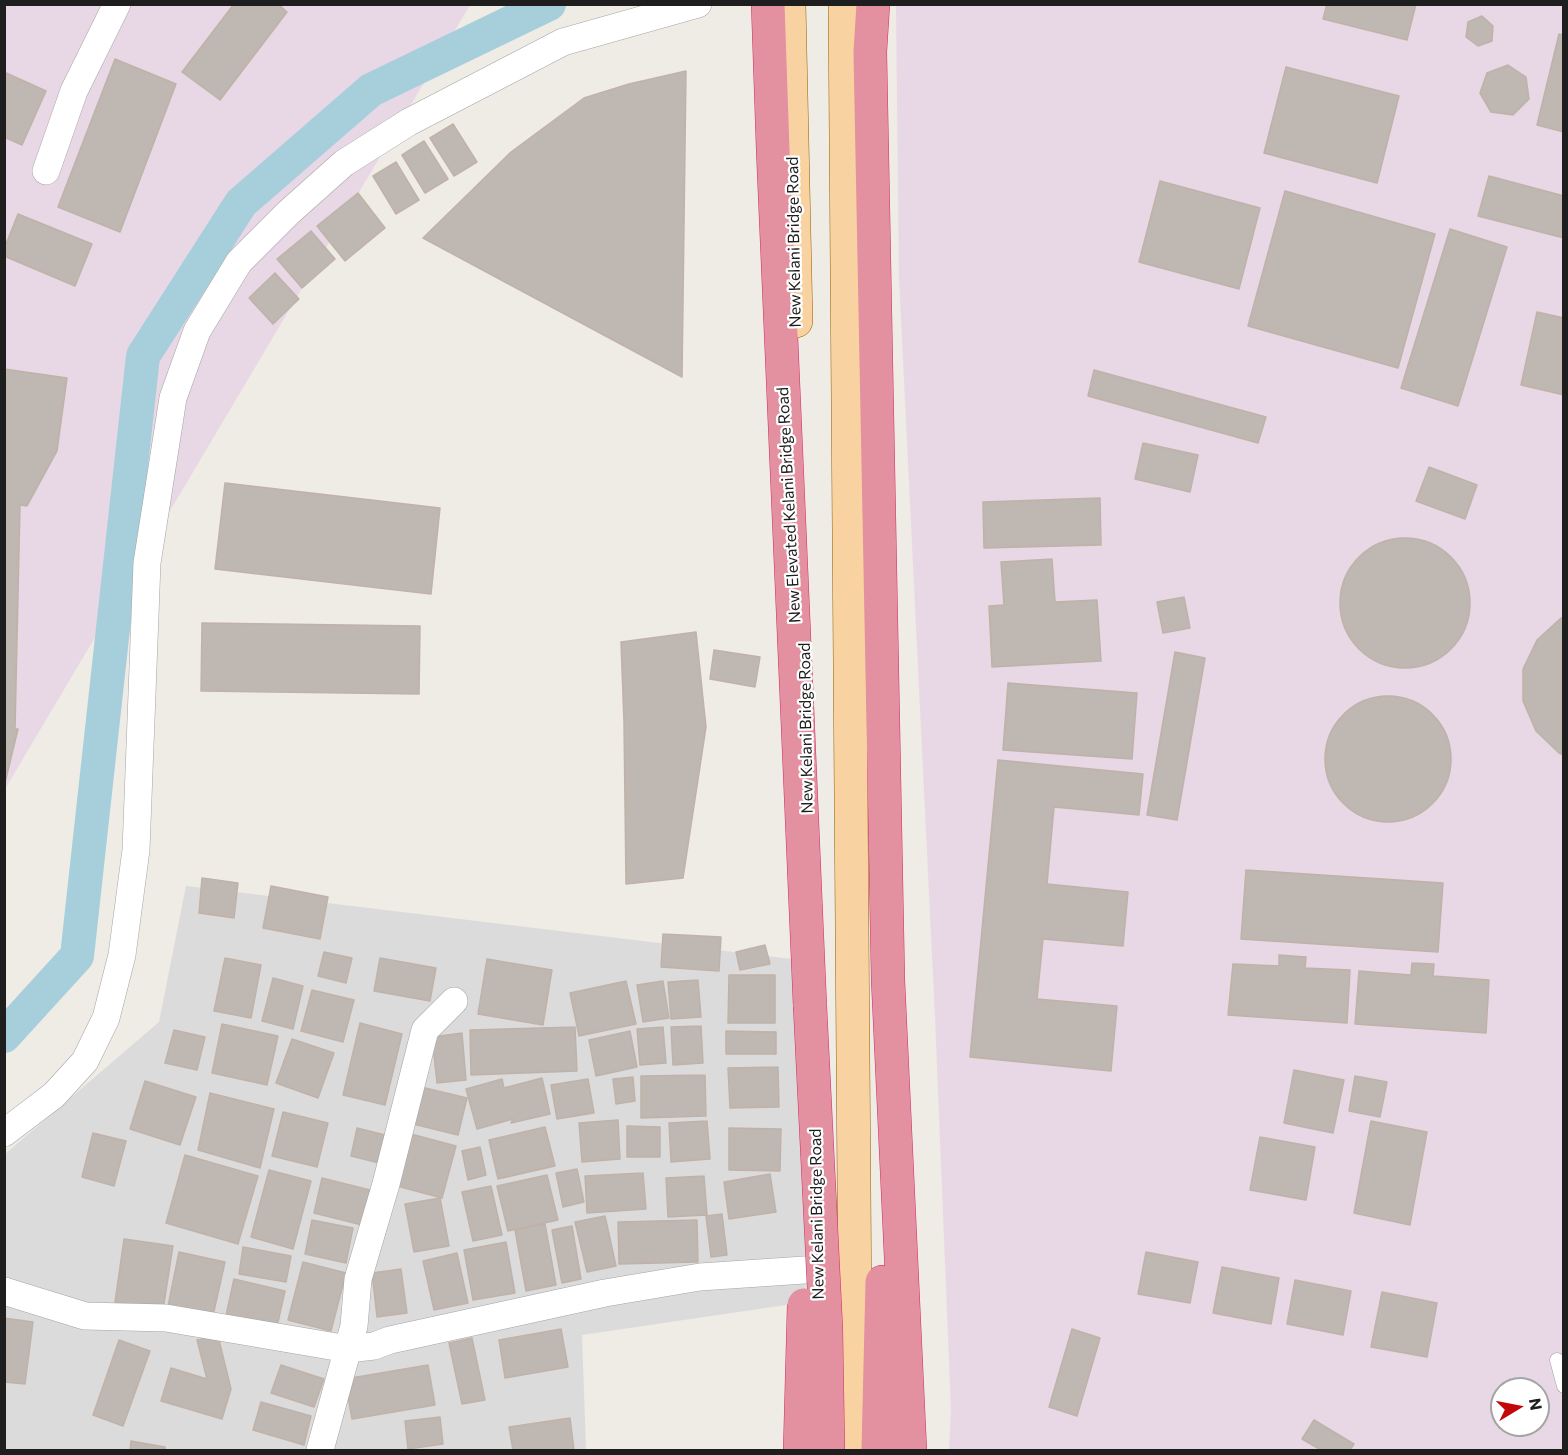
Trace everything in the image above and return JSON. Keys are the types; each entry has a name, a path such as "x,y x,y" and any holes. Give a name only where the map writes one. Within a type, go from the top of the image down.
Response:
{"highway":[{"name":"New Elevated Kelani Bridge Road","path":"768,4 810,1006"},
{"path":"873,4 870,76 888,980 910,1450"},
{"path":"878,1450 888,980"},
{"path":"800,1450 810,1006"},
{"path":"810,1006 826,1329 828,1450"}],"main road":[{"name":"New Kelani Bridge Road","path":"789,4 819,1269 819,1407 813,1450"},
{"path":"845,4 856,1450"}],"street":[{"path":"46,171 74,92 117,4"},
{"path":"4,1133 54,1095 85,1061 106,1018 122,955 136,850 147,563 173,398 197,331 239,262 288,213 344,164 409,122 563,42 698,4"},
{"path":"320,1450 354,1326 358,1279 386,1184 425,1030 454,1001"},
{"path":"4,1291 85,1316 166,1318 348,1349 374,1346 390,1340 604,1293 700,1277 819,1269"}],"lane":[{"path":"1557,1360 1563,1386"}],"shaded area":[{"path":"5,5 470,5 5,789"},
{"path":"896,5 1563,5 1563,1450 949,1450 951,1410 935,1016 899,277"},
{"path":"186,886 800,960 806,1302 582,1335 586,1450 5,1450 4,1155 159,1022"}],"building":[{"path":"234,4 278,4 287,12 220,100 182,72"},
{"path":"1327,4 1416,4 1407,40 1323,19"},
{"path":"1482,16 1493,26 1492,41 1478,46 1466,37 1468,22"},
{"path":"1559,34 1564,35 1564,132 1537,125"},
{"path":"115,59 176,84 120,232 58,207"},
{"path":"1508,65 1526,77 1529,99 1513,115 1491,112 1480,93 1487,73"},
{"path":"1286,67 1399,96 1377,183 1264,153"},
{"path":"686,71 682,377 423,238 511,152 584,98 629,84"},
{"path":"4,72 46,91 22,145 4,137"},
{"path":"453,124 477,162 454,176 430,138"},
{"path":"424,141 448,179 425,193 402,155"},
{"path":"396,162 419,200 396,214 373,176"},
{"path":"1489,176 1564,196 1564,238 1478,216"},
{"path":"1160,181 1260,208 1239,289 1139,262"},
{"path":"1285,191 1435,234 1398,368 1248,326"},
{"path":"358,193 385,228 345,261 317,226"},
{"path":"18,214 92,244 75,286 4,256 4,249"},
{"path":"1450,229 1507,247 1458,406 1401,388"},
{"path":"311,231 335,259 302,288 277,259"},
{"path":"275,273 299,299 273,324 249,298"},
{"path":"1537,312 1564,318 1564,395 1521,385"},
{"path":"4,369 67,378 57,451 27,506 20,505 15,729 18,729 4,787"},
{"path":"1094,370 1266,417 1258,443 1088,396"},
{"path":"1143,443 1198,455 1190,492 1135,479"},
{"path":"1429,467 1477,485 1465,519 1416,501"},
{"path":"225,483 440,508 431,594 215,569"},
{"path":"1100,498 1101,545 984,548 983,502"},
{"path":"1405,538 1430,543 1451,557 1465,578 1470,603 1465,628 1451,649 1430,663 1405,668 1380,663 1359,649 1345,628 1340,603 1345,578 1359,557 1380,543"},
{"path":"1052,559 1055,602 1097,600 1101,661 992,667 989,606 1004,605 1001,562"},
{"path":"1184,597 1190,628 1163,633 1157,602"},
{"path":"1561,618 1564,618 1564,755 1536,731 1523,701 1523,669 1537,640"},
{"path":"202,623 420,626 419,694 201,691"},
{"path":"696,632 706,727 683,878 626,884 621,642"},
{"path":"714,650 760,657 755,687 710,679"},
{"path":"1175,652 1205,658 1177,820 1147,815"},
{"path":"1008,683 1137,693 1132,759 1003,750"},
{"path":"1388,696 1412,701 1433,714 1446,735 1451,759 1446,783 1433,804 1412,817 1388,822 1364,817 1343,804 1330,783 1325,759 1330,735 1343,714 1364,701"},
{"path":"998,760 1143,774 1139,815 1054,807 1047,884 1128,892 1123,946 1043,939 1037,999 1117,1006 1111,1071 970,1057"},
{"path":"1246,870 1443,883 1438,952 1241,939"},
{"path":"202,878 238,883 234,918 199,913"},
{"path":"271,886 328,897 320,939 263,928"},
{"path":"663,934 721,937 719,971 661,967"},
{"path":"765,945 770,964 740,970 736,952"},
{"path":"324,952 352,958 346,983 318,976"},
{"path":"1279,955 1306,957 1305,968 1350,970 1347,1023 1228,1015 1233,964 1279,966"},
{"path":"225,958 261,965 251,1018 214,1011"},
{"path":"380,958 436,968 430,1001 374,991"},
{"path":"487,959 552,970 543,1025 478,1014"},
{"path":"1412,963 1434,964 1433,976 1489,980 1486,1033 1355,1024 1359,971 1411,975"},
{"path":"729,975 775,975 775,1023 728,1023"},
{"path":"273,978 303,986 293,1029 262,1021"},
{"path":"698,980 701,1017 671,1019 668,982"},
{"path":"626,981 636,1024 579,1036 570,993"},
{"path":"663,981 669,1018 643,1022 637,985"},
{"path":"312,990 354,1000 343,1042 301,1031"},
{"path":"360,1023 402,1034 385,1105 343,1095"},
{"path":"222,1024 278,1036 267,1085 212,1073"},
{"path":"701,1026 703,1063 673,1065 671,1027"},
{"path":"575,1027 577,1071 471,1075 470,1030"},
{"path":"663,1027 666,1063 640,1065 637,1029"},
{"path":"174,1030 205,1037 197,1070 165,1063"},
{"path":"630,1031 637,1067 596,1076 589,1040"},
{"path":"726,1031 776,1032 776,1054 726,1054"},
{"path":"462,1033 466,1080 437,1083 432,1037"},
{"path":"292,1039 334,1053 318,1098 276,1083"},
{"path":"778,1067 779,1107 730,1108 728,1068"},
{"path":"1294,1070 1344,1080 1333,1133 1284,1123"},
{"path":"705,1075 706,1116 641,1118 641,1076"},
{"path":"1355,1076 1387,1082 1380,1117 1349,1111"},
{"path":"633,1077 635,1101 616,1104 613,1079"},
{"path":"542,1078 550,1114 511,1123 513,1119 477,1129 466,1089 502,1079 504,1088"},
{"path":"588,1079 594,1113 557,1119 551,1085"},
{"path":"145,1081 196,1097 180,1145 130,1129"},
{"path":"421,1087 467,1098 458,1135 413,1124"},
{"path":"210,1093 274,1109 260,1168 198,1150"},
{"path":"283,1112 328,1123 317,1167 272,1156"},
{"path":"618,1120 620,1159 582,1162 579,1123"},
{"path":"707,1121 710,1159 671,1162 669,1123"},
{"path":"1371,1121 1427,1132 1410,1225 1354,1213"},
{"path":"627,1126 660,1127 660,1157 627,1157"},
{"path":"545,1127 555,1166 498,1179 489,1140"},
{"path":"357,1128 385,1135 379,1163 351,1156"},
{"path":"729,1128 781,1129 780,1171 729,1170"},
{"path":"93,1133 126,1141 114,1186 82,1177"},
{"path":"411,1134 456,1146 442,1198 397,1186"},
{"path":"1260,1137 1315,1147 1306,1200 1250,1190"},
{"path":"480,1147 486,1175 468,1180 462,1151"},
{"path":"185,1155 258,1176 238,1244 166,1223"},
{"path":"577,1169 584,1202 563,1207 556,1173"},
{"path":"269,1170 311,1181 293,1249 251,1237"},
{"path":"643,1173 646,1209 587,1213 585,1176"},
{"path":"770,1174 776,1212 729,1219 724,1182"},
{"path":"547,1175 558,1220 508,1231 497,1186"},
{"path":"704,1176 707,1215 668,1217 666,1178"},
{"path":"322,1178 370,1190 362,1225 314,1213"},
{"path":"491,1186 502,1235 473,1241 462,1192"},
{"path":"440,1198 449,1246 414,1252 405,1204"},
{"path":"722,1214 727,1255 711,1257 706,1216"},
{"path":"605,1216 616,1266 587,1272 575,1222"},
{"path":"312,1220 353,1228 346,1263 305,1254"},
{"path":"697,1220 698,1262 619,1264 618,1222"},
{"path":"545,1224 556,1285 526,1291 515,1230"},
{"path":"572,1226 581,1279 562,1283 552,1230"},
{"path":"124,1239 173,1246 163,1310 115,1302"},
{"path":"506,1242 515,1293 473,1300 464,1250"},
{"path":"243,1247 291,1256 286,1282 239,1274"},
{"path":"179,1252 225,1262 212,1320 167,1311"},
{"path":"1146,1252 1198,1262 1190,1303 1138,1294"},
{"path":"457,1253 468,1303 434,1310 423,1261"},
{"path":"303,1262 346,1273 331,1331 288,1320"},
{"path":"1222,1267 1279,1278 1271,1324 1213,1313"},
{"path":"401,1269 407,1313 377,1317 372,1273"},
{"path":"234,1279 285,1291 276,1331 225,1320"},
{"path":"1295,1280 1351,1291 1343,1335 1287,1324"},
{"path":"1382,1292 1437,1303 1427,1357 1371,1347"},
{"path":"4,1318 33,1322 25,1384 4,1382"},
{"path":"561,1329 568,1367 505,1378 499,1340"},
{"path":"1072,1329 1100,1338 1077,1416 1049,1407"},
{"path":"218,1336 231,1389 222,1419 161,1401 171,1368 207,1379 197,1340"},
{"path":"472,1338 485,1400 462,1404 449,1343"},
{"path":"119,1340 150,1351 123,1426 93,1415"},
{"path":"281,1365 324,1379 314,1407 271,1393"},
{"path":"428,1365 435,1405 352,1419 345,1379"},
{"path":"261,1402 311,1416 304,1445 253,1430"},
{"path":"440,1417 443,1444 408,1449 405,1421"},
{"path":"570,1418 574,1450 513,1450 509,1427"},
{"path":"1314,1420 1354,1444 1350,1450 1321,1450 1302,1439"},
{"path":"131,1441 165,1447 165,1450 130,1450"}],"waterway":[{"path":"4,1036 77,956 143,356 241,203 371,90 549,4"}]}
